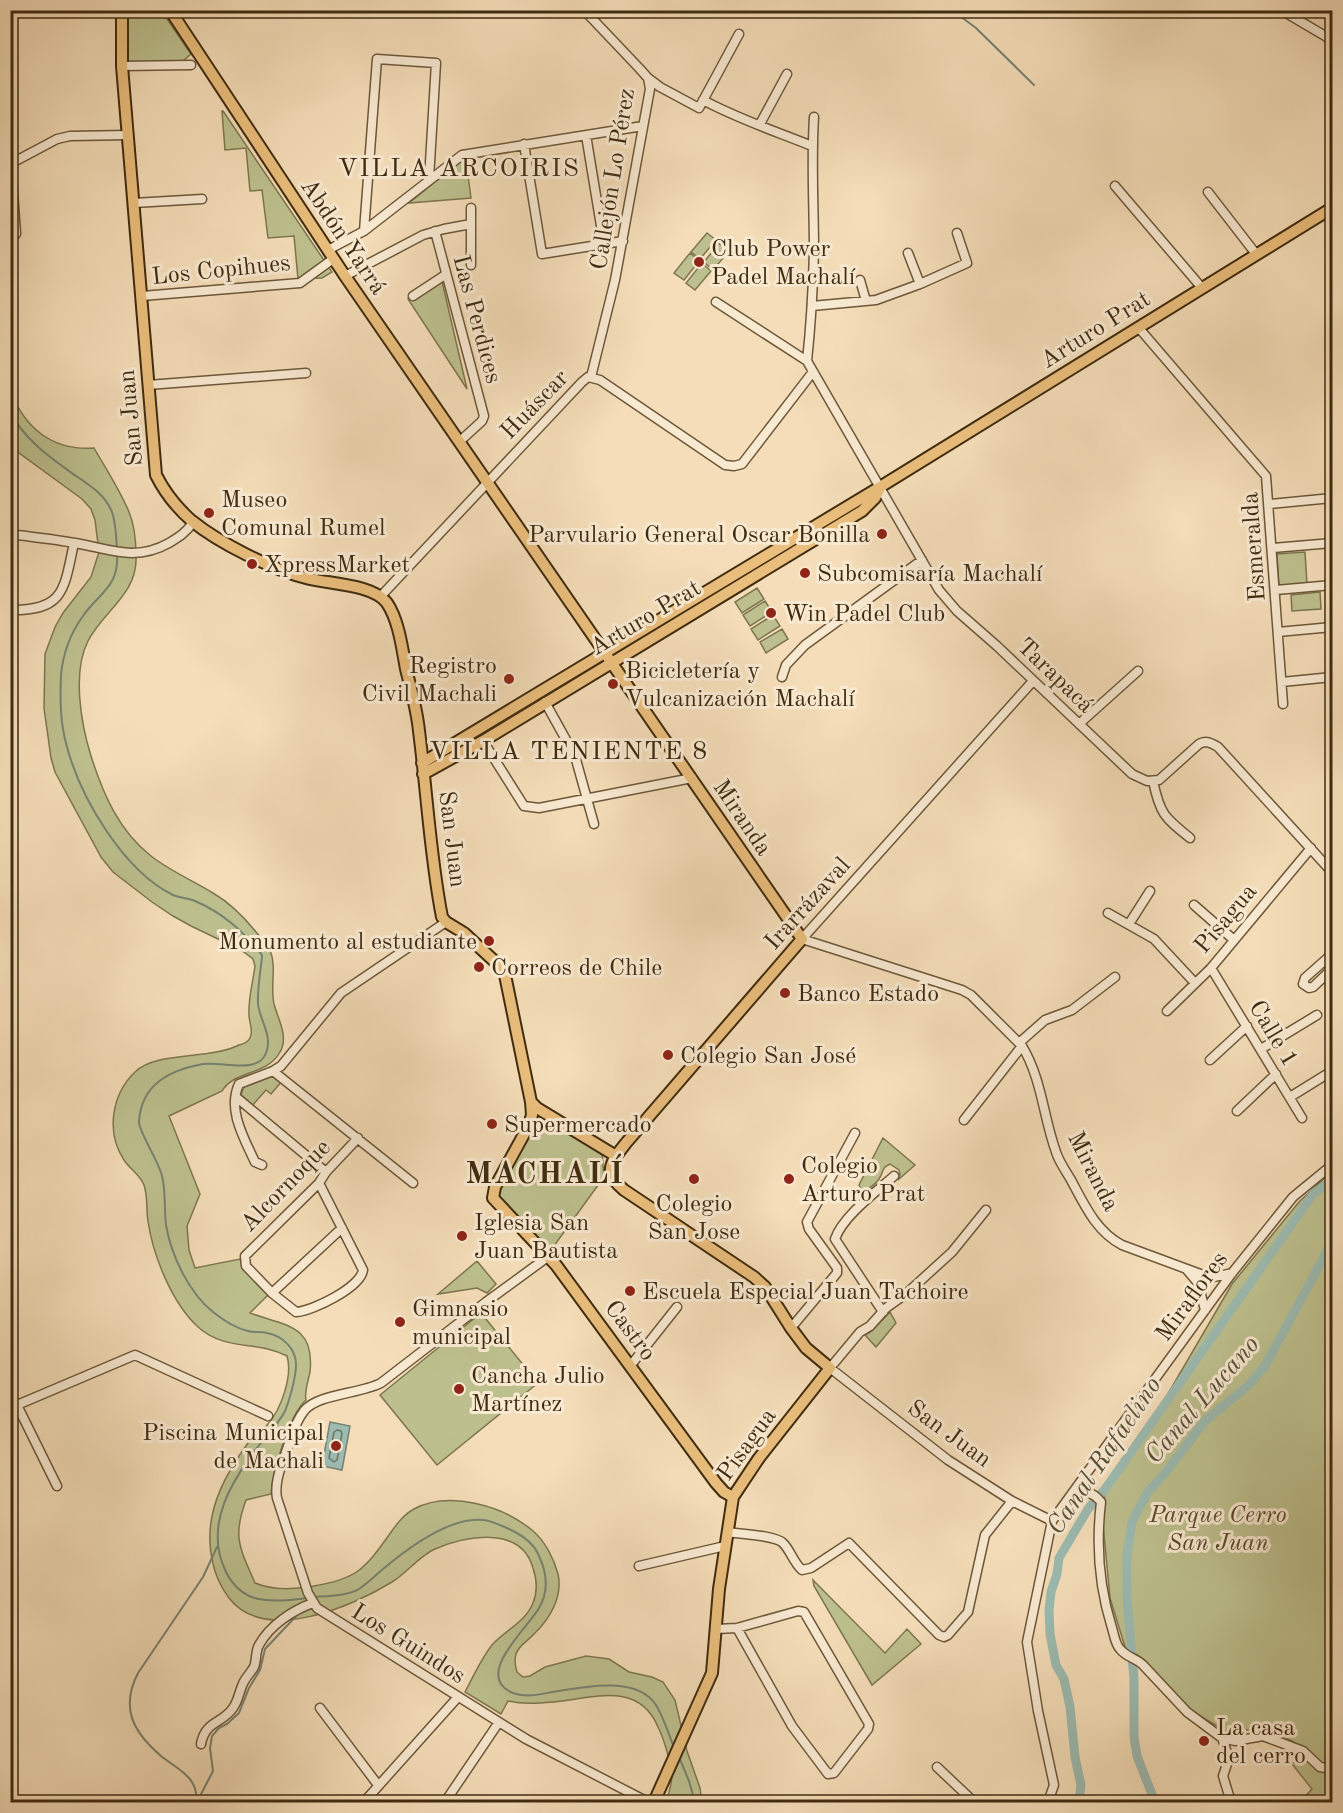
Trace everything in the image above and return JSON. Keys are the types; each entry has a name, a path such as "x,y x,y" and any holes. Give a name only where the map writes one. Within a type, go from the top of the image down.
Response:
{"main road":[{"name":"San Juan","path":"122,10 122,66 156,475 171,501 193,522 257,559 304,578 366,590 381,596 388,605 400,635 419,731 441,910 446,922"},
{"name":"Abdón Yarrá","path":"170,10 345,276 488,483"},
{"name":"Arturo Prat","path":"422,768 609,658 880,487 1332,208"},
{"name":"Miranda","path":"488,483 802,939"},
{"name":"Arturo Prat","path":"422,768 483,741 609,658"},
{"path":"446,922 464,933 504,970 531,1102 537,1108 616,1156 610,1166 616,1184 639,1202 754,1277 765,1287 806,1348 830,1368"},
{"name":"Irarrázaval","path":"616,1156 802,939"},
{"name":"Castro","path":"531,1102 532,1115 529,1125 493,1193 495,1201 549,1256 716,1483 724,1492 733,1497"},
{"name":"Pisagua","path":"654,1803 712,1673 725,1546 733,1497 759,1458 830,1368"}],"street":[{"name":"Callejón Lo Pérez","path":"584,10 648,78 650,89 623,241 591,377"},
{"path":"1281,10 1332,40"},
{"path":"648,78 699,108 739,34"},
{"path":"364,231 377,59 436,63 429,179"},
{"path":"122,66 191,65"},
{"path":"760,124 787,74"},
{"path":"703,100 730,114 812,146"},
{"path":"716,302 807,361 814,249 812,146 814,117"},
{"name":"Los Copihues","path":"142,296 300,283 331,254 364,231 457,157 467,153 643,126"},
{"path":"10,239 16,234 11,164 57,139 70,136 128,135"},
{"path":"586,135 604,244"},
{"path":"524,144 542,254 623,241"},
{"path":"1115,186 1202,288"},
{"path":"1208,192 1256,254"},
{"path":"134,203 202,199"},
{"path":"471,208 471,265"},
{"path":"345,276 419,237 435,231 471,224"},
{"name":"Las Perdices","path":"435,231 484,416 482,421 459,442"},
{"path":"812,306 876,300 920,284 967,262 957,233"},
{"path":"908,253 920,284"},
{"path":"413,296 445,275"},
{"path":"860,280 866,301"},
{"name":"Esmeralda","path":"1138,327 1266,476 1283,704"},
{"name":"Tarapacá","path":"807,361 939,590 1132,774 1140,779 1153,781"},
{"path":"148,385 306,373"},
{"name":"Huáscar","path":"381,596 582,382 591,377 600,380 725,465 734,466 742,464 812,373"},
{"path":"1269,504 1332,498"},
{"path":"10,534 131,554 154,551 187,532 193,522"},
{"path":"10,610 45,607 57,599 66,581 74,543"},
{"path":"1273,548 1332,543"},
{"path":"782,677 786,665 804,645 922,560"},
{"path":"1275,591 1332,585"},
{"path":"1278,632 1332,627"},
{"path":"1079,724 1138,671"},
{"path":"1282,682 1332,677"},
{"name":"Irarrázaval","path":"802,939 1033,681"},
{"path":"545,702 575,756 594,824"},
{"path":"483,741 524,806 539,808 692,778"},
{"path":"1190,837 1165,817 1157,801 1153,781 1158,780 1199,744 1210,743 1218,747 1332,872"},
{"name":"Pisagua","path":"1167,1011 1211,968 1311,848"},
{"path":"1129,924 1150,891"},
{"path":"1194,905 1234,940"},
{"path":"1108,912 1154,939 1195,983"},
{"path":"262,1165 255,1162 238,1125 236,1097 239,1084 273,1071 285,1062 341,993 446,922"},
{"name":"Miranda","path":"802,939 962,990 977,1001 1021,1045 1034,1072 1047,1112 1056,1152 1095,1222 1109,1238 1203,1275 1214,1277 1232,1273"},
{"path":"1332,954 1305,978 1303,984 1306,987 1313,987 1332,969"},
{"name":"Calle 1","path":"1211,968 1302,1118"},
{"path":"964,1120 1021,1045 1044,1020 1072,1010 1115,977"},
{"path":"1261,1049 1317,1014"},
{"path":"1210,1060 1247,1026"},
{"path":"273,1071 413,1183"},
{"path":"1290,1097 1332,1071"},
{"path":"1237,1111 1276,1074"},
{"path":"236,1097 326,1172"},
{"path":"791,1328 837,1273 837,1268 809,1229 807,1222 855,1132"},
{"name":"Alcornoque","path":"272,1293 246,1266 245,1256 319,1183 326,1172 358,1138"},
{"name":"Miraflores","path":"1048,1803 1054,1785 1038,1711 1027,1642 1052,1521 1232,1273 1293,1197 1332,1165"},
{"path":"883,1312 835,1239 838,1230 851,1216 894,1176"},
{"path":"319,1183 342,1228 363,1270 361,1277 334,1298 300,1312 293,1311 272,1293 342,1228"},
{"name":"Pisagua","path":"830,1368 857,1335 952,1252 986,1210"},
{"path":"201,1744 210,1725 233,1709 242,1685 254,1667 259,1645 263,1639 284,1618 311,1599 276,1490 279,1474 295,1428 305,1409 312,1403 363,1391 381,1383 549,1256"},
{"path":"1182,1266 1198,1284 1205,1310"},
{"path":"631,1365 677,1307"},
{"path":"57,1486 14,1407 135,1355 268,1416"},
{"name":"San Juan","path":"830,1368 948,1460 1012,1501 1052,1521"},
{"path":"1071,1495 1082,1491 1091,1492 1098,1499 1098,1539 1105,1607 1118,1648 1125,1655 1137,1660 1186,1712 1222,1738 1235,1740 1263,1736 1303,1751 1320,1767 1332,1769"},
{"path":"727,1532 782,1541 796,1565 802,1570 811,1568 849,1543 939,1635 944,1637 968,1612 985,1535 1012,1501"},
{"path":"639,1566 725,1546"},
{"name":"Los Guindos","path":"311,1599 323,1612 499,1722 559,1758 648,1803"},
{"path":"716,1629 737,1628 798,1611 804,1612 868,1724 868,1729 834,1773 828,1774 792,1726 737,1628"},
{"path":"363,1803 458,1697"},
{"path":"321,1708 378,1785"},
{"path":"445,1803 499,1722"},
{"path":"1222,1738 1229,1758 1223,1776 1231,1803"},
{"path":"937,1767 974,1803"}],"green space":[{"path":"127,11 164,11 191,54 183,61 126,64"},
{"path":"222,111 332,272 322,278 298,279 294,236 268,238 262,190 250,191 246,148 225,150"},
{"path":"466,160 471,198 409,203 461,161"},
{"path":"707,233 716,240 700,259 691,252"},
{"path":"719,243 729,251 713,270 704,262"},
{"path":"690,253 699,261 684,280 674,273"},
{"path":"702,263 711,271 695,290 686,283"},
{"path":"441,277 467,389 408,299"},
{"path":"10,390 24,416 42,435 66,446 94,448 121,496 132,522 136,556 131,581 126,592 94,630 83,654 80,668 81,714 84,729 91,756 107,798 121,823 140,846 166,866 231,906 264,941 272,956 273,997 283,1034 280,1052 267,1065 234,1079 222,1091 169,1116 200,1194 187,1226 189,1250 195,1268 240,1259 243,1269 268,1295 250,1313 286,1325 303,1336 308,1345 310,1372 306,1400 288,1430 278,1458 271,1494 246,1500 239,1524 242,1551 255,1583 277,1588 291,1588 314,1586 350,1576 373,1557 403,1517 428,1503 459,1501 492,1508 507,1514 533,1531 541,1540 554,1562 559,1582 557,1599 550,1614 540,1628 517,1651 515,1666 517,1672 523,1677 530,1676 545,1667 586,1656 609,1659 629,1672 663,1682 675,1700 702,1802 667,1802 672,1775 669,1758 658,1727 650,1713 641,1704 617,1696 542,1703 508,1701 501,1714 465,1692 492,1645 525,1616 535,1599 536,1586 533,1568 527,1554 517,1545 491,1538 476,1538 448,1544 429,1552 403,1574 375,1592 333,1610 309,1617 286,1620 264,1619 245,1612 229,1598 218,1579 213,1565 210,1543 212,1515 216,1502 226,1477 240,1454 250,1440 268,1424 277,1410 287,1382 287,1356 264,1348 219,1340 198,1327 189,1317 172,1292 159,1264 148,1221 144,1185 118,1149 113,1126 116,1103 121,1092 127,1081 144,1065 169,1058 227,1050 248,1041 252,1033 249,1009 255,966 253,959 241,950 173,916 113,872 101,857 55,772 44,708 45,654 63,613 91,577 99,552 95,520 91,509 82,499 11,447"},
{"path":"1305,552 1307,584 1279,587 1277,554"},
{"path":"757,588 764,599 742,613 735,602"},
{"path":"1320,592 1321,609 1292,611 1291,595"},
{"path":"765,601 772,612 750,626 743,615"},
{"path":"773,615 780,626 758,640 751,629"},
{"path":"782,629 788,639 766,653 760,642"},
{"path":"274,1075 282,1081 271,1094 266,1090 252,1106 241,1095 244,1086"},
{"path":"540,1120 549,1122 602,1153 604,1177 551,1250 542,1244 497,1197 498,1188 533,1125"},
{"path":"883,1138 915,1165 898,1180 899,1170 890,1164 884,1169 878,1181 863,1193 859,1185"},
{"name":"Parque Cerro San Juan","path":"1332,1171 1332,1802 1300,1802 1312,1789 1292,1764 1303,1751 1294,1742 1269,1729 1225,1731 1192,1711 1143,1659 1125,1647 1110,1598 1103,1524 1105,1489 1151,1423 1232,1284 1299,1202"},
{"path":"477,1261 496,1284 487,1293 477,1288 438,1294"},
{"path":"890,1312 896,1323 876,1347 865,1335"},
{"name":"Cancha Julio Martínez","path":"481,1313 538,1383 437,1465 380,1395"},
{"path":"813,1580 885,1653 907,1629 921,1644 872,1685 814,1586"}],"water":[{"name":"Piscina Municipal de Machali","path":"330,1422 350,1426 342,1470 322,1466"}],"waterway":[{"path":"952,10 976,28 1034,85"},
{"path":"10,411 22,431 39,448 92,487 106,501 113,516 117,549"},
{"path":"117,555 117,566 111,583 78,623 65,651 61,684 63,729 67,747 83,789 107,832 122,851 155,884 173,895 195,901 223,917 240,931 262,955 258,1004 268,1041 268,1047 262,1060 255,1064 238,1066 203,1064 169,1075 159,1081 145,1098 139,1122 162,1176 168,1237 182,1273 196,1295 217,1315 238,1328 265,1332 283,1340 288,1344 296,1360 293,1383 285,1411 240,1473 224,1504 219,1520 218,1537 220,1554 226,1572 233,1584 251,1597 273,1601 309,1598"},
{"name":"Canal Rafaelino","path":"1079,1802 1081,1785 1075,1757 1070,1707 1064,1679 1056,1665 1050,1634 1051,1592 1059,1558 1088,1509 1105,1489 1313,1194 1332,1180"},
{"name":"Canal Lucano","path":"1155,1802 1137,1756 1134,1737 1134,1679 1127,1598 1127,1555 1132,1522 1147,1493 1205,1421 1249,1385 1265,1366 1332,1242"},
{"path":"314,1597 343,1594 359,1589 417,1543 444,1528 471,1520 490,1521 500,1525 514,1531 531,1543 542,1562 546,1582 546,1589 539,1608 515,1639 500,1664 498,1675 502,1685 513,1693 528,1695 608,1685 636,1690 656,1705 674,1747"},
{"path":"196,1802 194,1786 186,1774 161,1756 143,1738 132,1719 130,1697 138,1673 203,1577 217,1547"},
{"path":"198,1800 213,1771 210,1748 212,1736 239,1713 249,1688 260,1670 265,1649 300,1612"},
{"path":"679,1757 695,1802"}],"place":[{"name":"Club Power Padel Machalí","path":"699,262"},
{"name":"Museo Comunal Rumel","path":"209,513"},
{"name":"Parvulario General Oscar Bonilla","path":"882,534"},
{"name":"XpressMarket","path":"252,564"},
{"name":"Subcomisaría Machalí","path":"805,573"},
{"name":"Win Padel Club","path":"771,613"},
{"name":"Registro Civil Machali","path":"509,679"},
{"name":"Bicicletería y Vulcanización Machalí","path":"613,684"},
{"name":"Monumento al estudiante","path":"489,941"},
{"name":"Correos de Chile","path":"479,967"},
{"name":"Banco Estado","path":"785,993"},
{"name":"Colegio San José","path":"668,1055"},
{"name":"Supermercado","path":"492,1124"},
{"name":"Colegio San Jose","path":"694,1179"},
{"name":"Colegio Arturo Prat","path":"789,1179"},
{"name":"Iglesia San Juan Bautista","path":"462,1236"},
{"name":"Escuela Especial Juan Tachoire","path":"630,1291"},
{"name":"Gimnasio municipal","path":"400,1322"},
{"name":"Cancha Julio Martínez","path":"459,1389"},
{"name":"Piscina Municipal de Machali","path":"336,1446"},
{"name":"La casa del cerro","path":"1204,1741"}],"district":[{"name":"VILLA ARCOIRIS","path":"459,167"},
{"name":"VILLA TENIENTE 8","path":"569,750"},
{"name":"MACHALÍ","path":"545,1173"}]}
